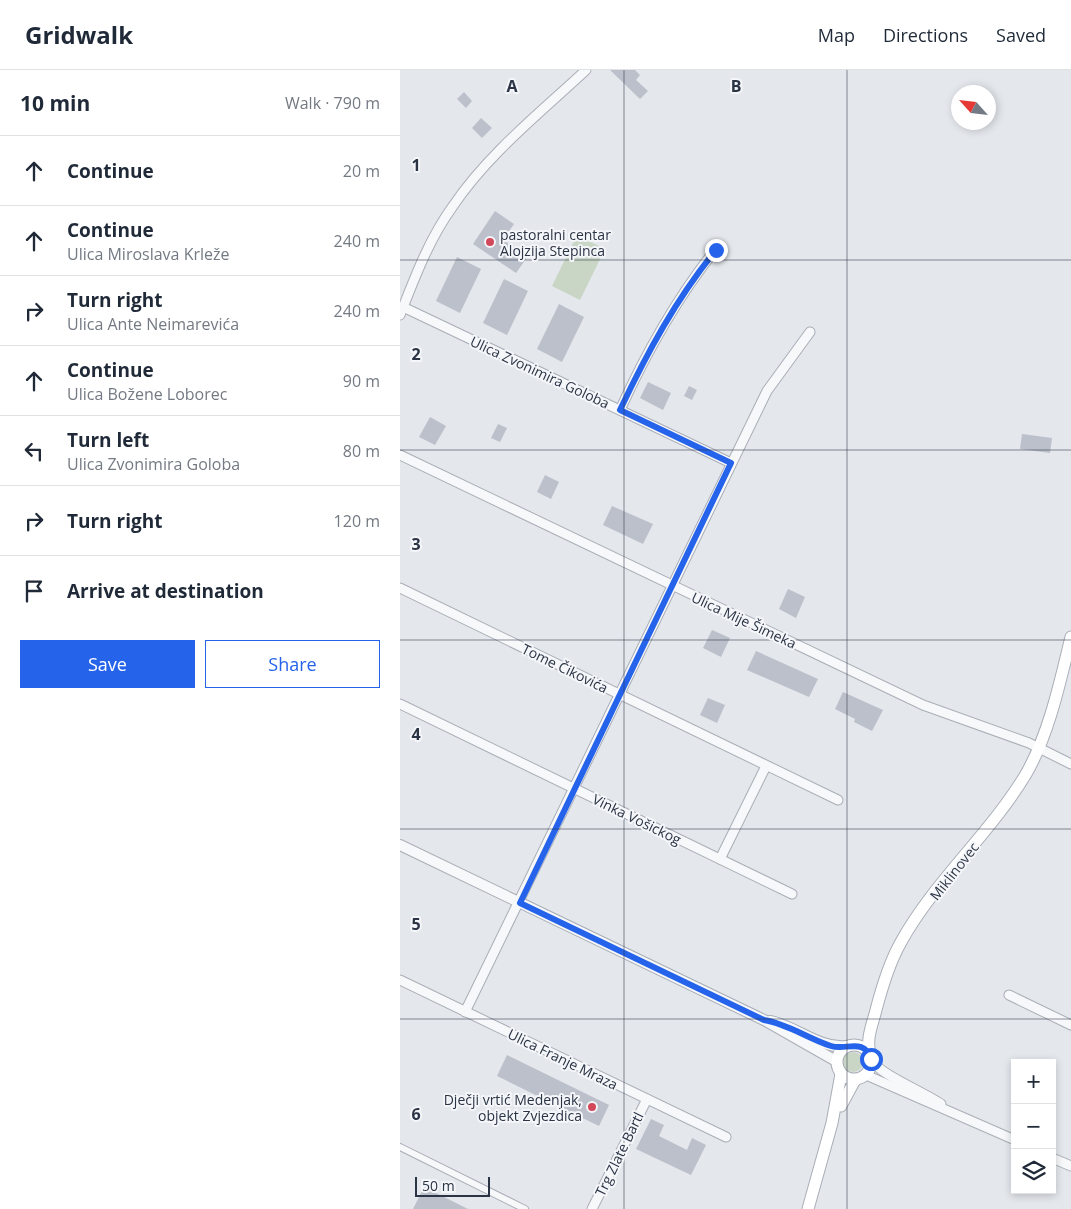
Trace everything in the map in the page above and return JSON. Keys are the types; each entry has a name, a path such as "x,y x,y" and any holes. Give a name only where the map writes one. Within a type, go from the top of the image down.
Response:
{"main road":[{"name":"Miklinovec","path":"870,1056 868,1034 878,999 895,955 907,932 1011,797 1027,772 1054,702 1071,637"},
{"name":"Miklinovec","path":"849,1045 878,999"},
{"path":"808,1209 832,1123 841,1074 836,1062 839,1052 849,1045 863,1047 870,1056 871,1065 861,1077 832,1123"},
{"path":"841,1074 861,1077"}],"street":[{"path":"402,311 420,264 443,220 462,193 499,152 586,70"},
{"path":"620,410 678,300 716,250"},
{"name":"Ulica Zvonimira Goloba","path":"402,311 620,410 731,463"},
{"path":"465,1012 575,790 767,391 810,332"},
{"name":"Ulica Mije Šimeka","path":"400,455 924,705 1038,747"},
{"name":"Tome Čikovića","path":"400,588 838,800"},
{"name":"Vinka Vošickog","path":"400,704 792,894"},
{"path":"1038,747 1071,764"},
{"path":"720,859 766,766"},
{"path":"400,845 764,1020 836,1062"},
{"name":"Ulica Franje Mraza","path":"400,980 726,1137"},
{"path":"1009,995 1071,1025"},
{"path":"764,1020 789,1026 830,1046 849,1045"},
{"path":"870,1056 878,1069 930,1096 952,1111"},
{"path":"861,1077 952,1111 1011,1138"},
{"name":"Trg Zlate Bartl","path":"592,1209 647,1099"},
{"path":"400,1147 525,1209"},
{"path":"1056,1160 1071,1166"}],"green space":[{"path":"577,235 605,249 580,300 552,286"},
{"path":"853,1052 860,1055 863,1062 860,1069 853,1072 846,1069 843,1062 846,1055"}],"building":[{"path":"610,70 635,70 640,75 636,80 648,91 640,99"},
{"path":"464,92 472,101 466,108 457,99"},
{"path":"481,118 492,128 482,138 472,128"},
{"name":"pastoralni centar Alojzija Stepinca","path":"495,211 514,224 503,240 528,256 516,273 473,244"},
{"path":"457,257 481,269 460,313 436,301"},
{"path":"504,279 528,291 507,335 483,323"},
{"path":"559,304 584,317 562,362 537,349"},
{"path":"648,382 671,393 663,410 640,398"},
{"path":"689,386 697,390 692,400 684,396"},
{"path":"430,417 446,426 435,445 419,437"},
{"path":"498,424 507,428 500,442 491,438"},
{"path":"1022,434 1052,438 1050,453 1020,449"},
{"path":"545,475 559,482 551,499 537,492"},
{"path":"612,506 653,524 643,544 603,525"},
{"path":"788,589 805,597 796,618 779,609"},
{"path":"712,630 730,638 721,657 703,648"},
{"path":"756,651 818,679 809,697 747,670"},
{"path":"843,692 883,710 872,731 854,722 855,719 835,709"},
{"path":"708,698 725,705 717,723 700,715"},
{"path":"507,1055 609,1105 599,1126 497,1076"},
{"path":"651,1119 664,1125 659,1136 687,1150 692,1138 706,1145 691,1175 636,1149"},
{"path":"424,1187 468,1209 413,1209"}],"place":[{"name":"pastoralni centar Alojzija Stepinca","path":"490,242"},
{"name":"Dječji vrtić Medenjak, objekt Zvjezdica","path":"592,1107"}],"route":[{"path":"716,250 678,300 620,410 731,463 520,903 764,1020 789,1026 830,1046 858,1045 867,1050 871,1059"}]}
